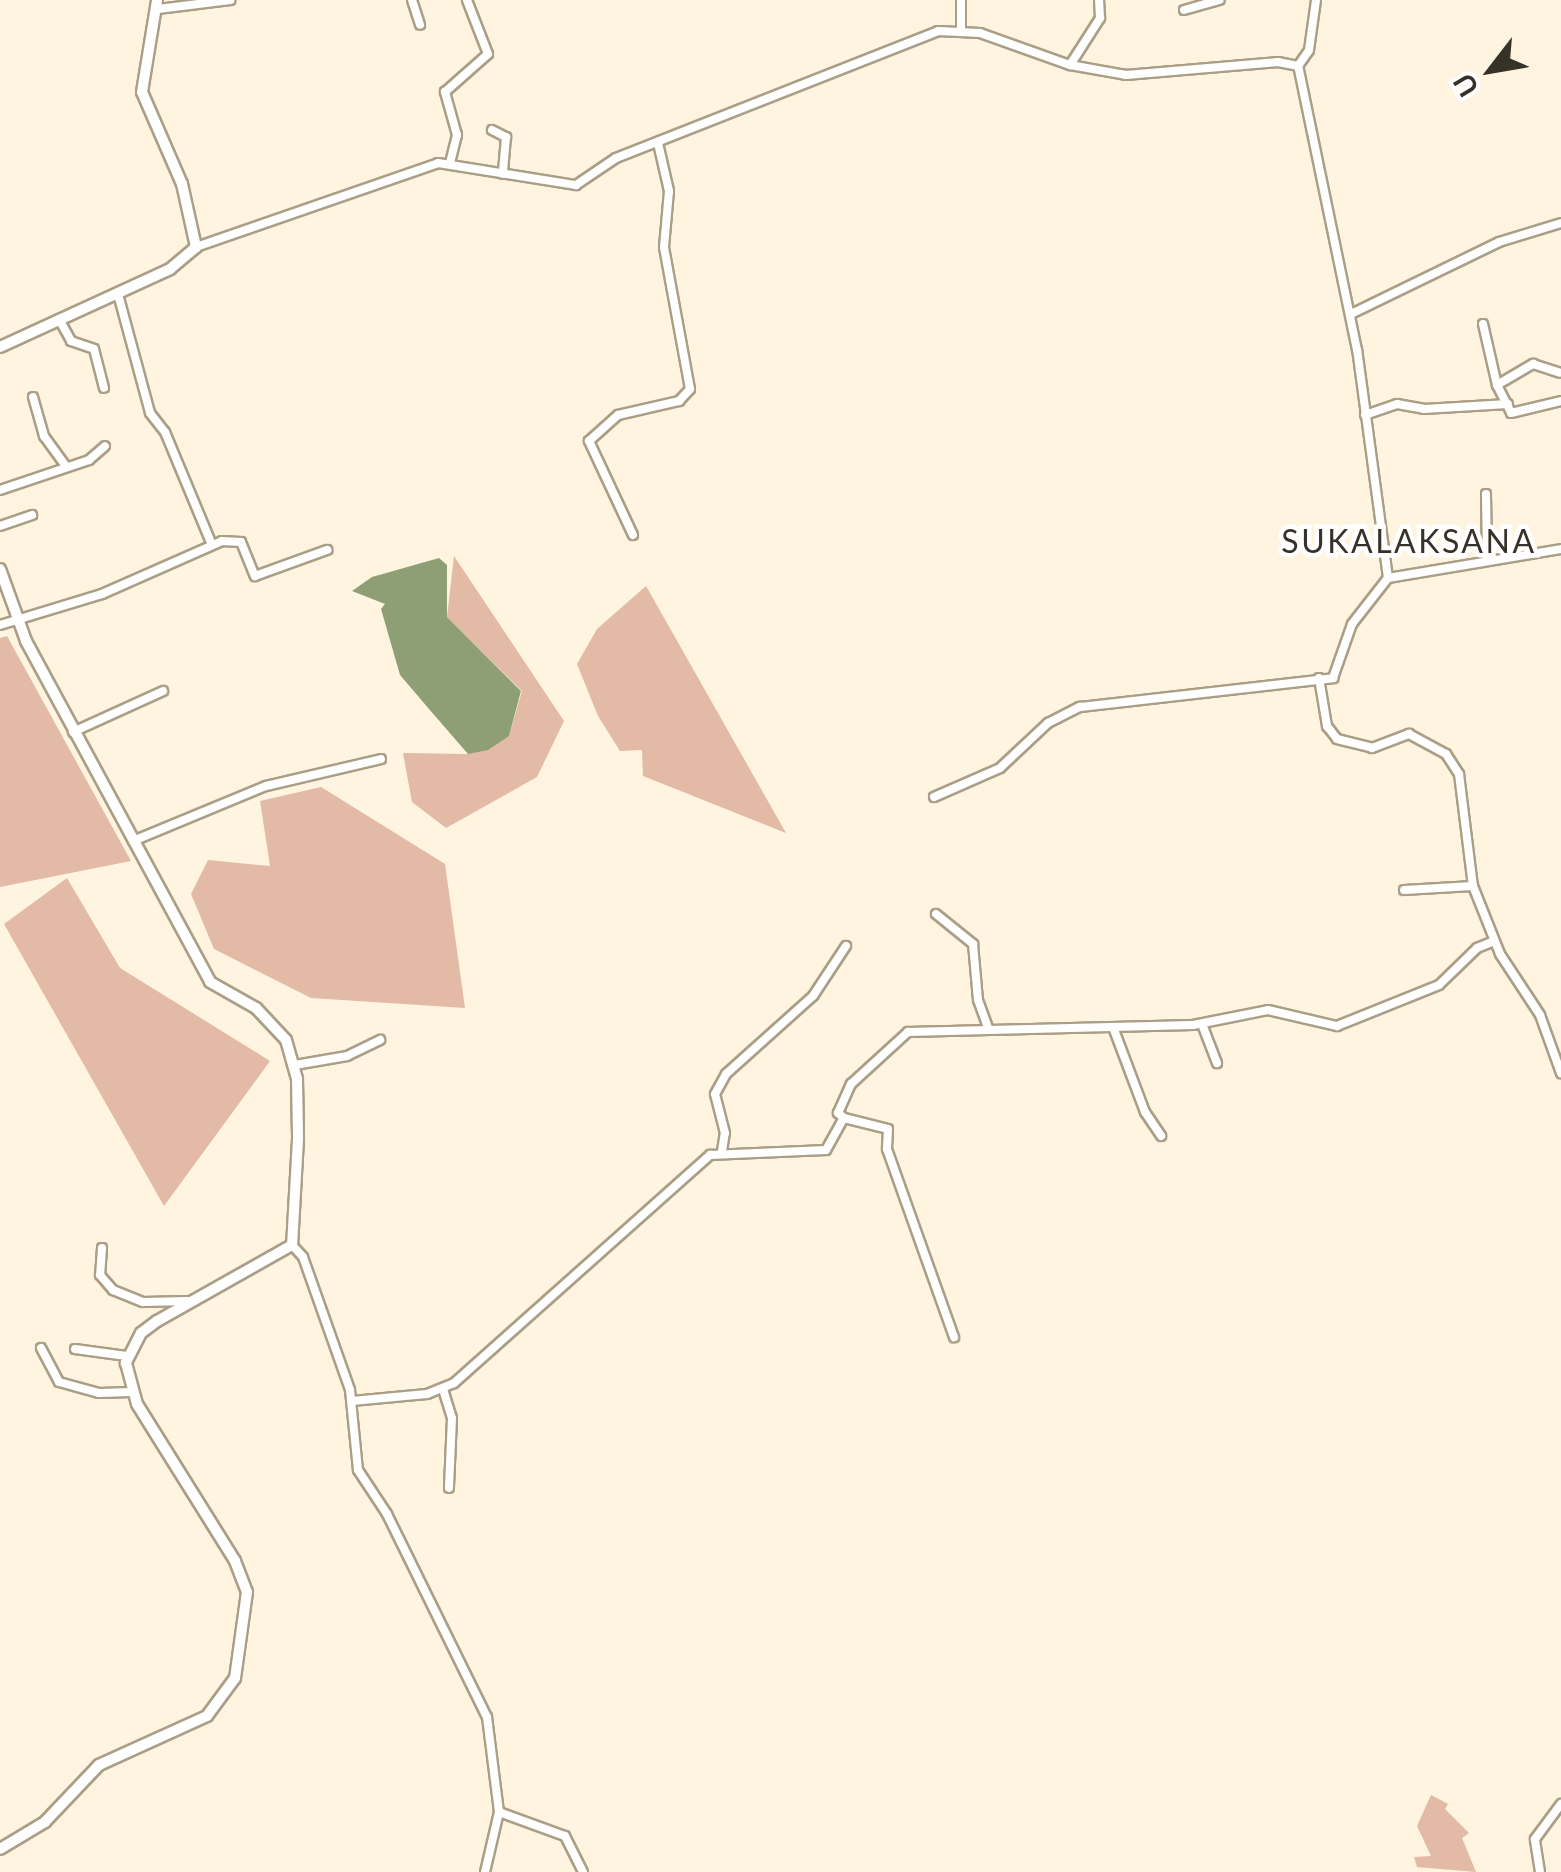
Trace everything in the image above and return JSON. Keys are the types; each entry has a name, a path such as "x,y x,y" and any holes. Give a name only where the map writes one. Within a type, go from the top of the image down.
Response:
{"main road":[{"path":"0,347 179,264 196,246 182,184 142,92 158,4"},
{"path":"0,569 3,587 73,732 210,982 278,1028 295,1065 292,1245 189,1301 141,1333 127,1356 131,1392 238,1567 248,1604 241,1658 227,1695 207,1716 99,1765 45,1822 0,1849"}],"street":[{"path":"158,4 230,0"},
{"path":"412,0 420,24"},
{"path":"450,163 457,135 444,92 488,54 468,0"},
{"path":"960,30 962,0"},
{"path":"1070,65 1100,18 1099,0"},
{"path":"1184,10 1220,0"},
{"path":"1316,0 1309,50 1298,66 1351,314 1388,578"},
{"path":"196,246 450,163 576,185 607,162 914,39 960,30 1070,65 1126,75 1278,62 1298,66"},
{"path":"492,130 506,136 503,174"},
{"path":"633,535 589,441 618,415 678,401 690,389 664,246 669,191 658,143"},
{"path":"1351,314 1499,242 1561,223"},
{"path":"118,294 150,413 166,432 212,545"},
{"path":"59,319 71,342 94,349 104,388"},
{"path":"1483,324 1497,384 1514,414 1561,402"},
{"path":"1497,384 1532,364 1560,373"},
{"path":"34,397 44,436 64,464"},
{"path":"1365,415 1397,404 1424,409 1508,404"},
{"path":"0,490 64,464 89,460 105,446"},
{"path":"1486,494 1488,561"},
{"path":"0,526 32,516"},
{"path":"0,624 102,594 212,545 238,539 255,576 328,550"},
{"path":"934,797 1000,768 1048,723 1080,707 1333,678 1352,624 1388,578 1561,549"},
{"path":"1319,678 1327,726 1337,739 1372,748 1409,734 1446,754 1459,774 1473,886 1494,940 1540,1015 1561,1073"},
{"path":"73,732 163,691"},
{"path":"133,841 266,786 381,759"},
{"path":"1404,890 1473,886"},
{"path":"936,914 973,944 978,1000 988,1027"},
{"path":"954,1337 886,1149 888,1129 838,1114 850,1084 898,1036 918,1029 1202,1024 1268,1010 1337,1026 1439,986 1477,948 1494,940"},
{"path":"722,1150 725,1133 715,1094 726,1074 813,996 846,946"},
{"path":"1202,1024 1218,1063"},
{"path":"1113,1027 1144,1112 1161,1136"},
{"path":"295,1065 332,1060 380,1040"},
{"path":"352,1401 443,1389 616,1241 674,1180 722,1150 826,1150 844,1118"},
{"path":"292,1245 304,1257 329,1322 352,1401 356,1459 365,1487 387,1514 484,1707 499,1812 485,1872"},
{"path":"102,1248 100,1275 112,1290 143,1302 189,1301"},
{"path":"41,1348 59,1382 98,1393 131,1392"},
{"path":"75,1349 127,1356"},
{"path":"443,1389 452,1418 449,1488"},
{"path":"1540,1872 1535,1839 1561,1804"},
{"path":"499,1812 565,1836 583,1872"}],"shaded area":[{"path":"454,556 564,721 537,777 446,828 412,802 403,753 468,754 509,736 522,691 447,617"},
{"path":"439,558 447,565 447,617 521,691 509,736 488,750 468,754 429,709 400,675 381,609 385,604 352,591 372,577"},
{"path":"646,586 786,833 643,776 642,750 620,751 598,716 577,664 597,629"},
{"path":"7,636 131,861 0,887 0,638"},
{"path":"321,787 445,864 465,1008 311,998 214,949 191,894 208,860 270,866 260,801"},
{"path":"67,878 120,968 270,1061 164,1206 4,924"},
{"path":"1431,1795 1448,1804 1445,1809 1469,1833 1462,1838 1476,1872 1417,1867 1414,1857 1431,1856 1417,1826"}],"district":[{"name":"SUKALAKSANA","path":"1409,541"}]}
